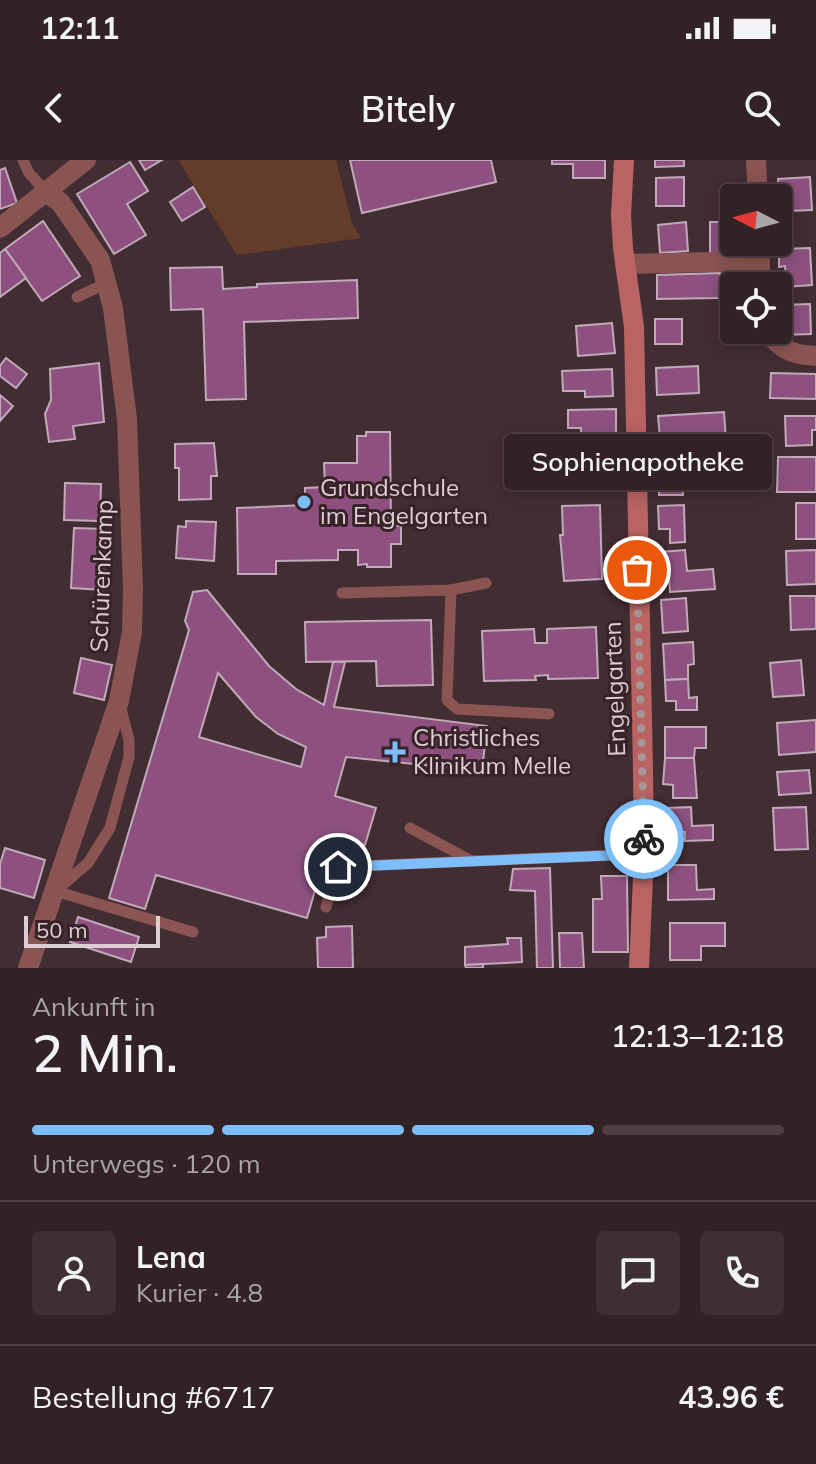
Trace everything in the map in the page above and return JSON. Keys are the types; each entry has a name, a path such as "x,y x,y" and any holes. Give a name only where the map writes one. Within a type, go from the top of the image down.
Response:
{"street":[{"path":"0,228 86,160"},
{"name":"Engelgarten","path":"624,160 621,215 634,327 644,854 639,968"},
{"path":"756,160 757,184"},
{"name":"Schürenkamp","path":"28,968 119,701 132,632 130,458 113,308 100,260 60,202 47,193"},
{"path":"625,264 720,255"},
{"path":"777,344 800,355 816,356"}],"lane":[{"path":"23,160 29,173 47,193"},
{"path":"77,297 107,283"},
{"path":"342,593 451,590 486,583"},
{"path":"451,590 447,700 457,709 549,714"},
{"path":"55,891 88,863 110,828 129,757 129,740 119,701"},
{"path":"410,828 472,861"},
{"path":"326,907 338,867 644,854"},
{"path":"55,891 193,932"}],"shaded area":[{"path":"178,160 336,160 352,223 361,238 237,255"}],"building":[{"path":"139,160 162,160 145,170"},
{"path":"350,160 491,160 496,182 362,213"},
{"path":"552,160 605,160 605,178 573,178 573,164 552,164"},
{"path":"655,160 684,160 684,166 655,167"},
{"path":"130,162 148,191 127,204 146,235 114,254 77,194"},
{"path":"5,168 17,203 0,209 0,170"},
{"path":"684,177 684,206 656,206 656,178"},
{"path":"810,177 812,210 792,211 792,184 778,184 778,179"},
{"path":"193,187 205,207 182,221 170,202"},
{"path":"43,221 80,276 42,301 5,249"},
{"path":"686,222 688,251 660,253 658,225"},
{"path":"710,222 720,222 720,253 710,253"},
{"path":"810,248 812,285 792,287 792,272 785,272 785,266 779,267 779,256 792,256 792,249"},
{"path":"5,249 26,278 0,297 0,253"},
{"path":"222,267 223,289 257,287 257,284 357,280 358,318 244,322 246,399 206,400 203,309 171,310 170,268"},
{"path":"720,273 720,298 657,299 657,275"},
{"path":"810,304 811,334 792,335 792,305"},
{"path":"655,319 682,319 682,344 655,344"},
{"path":"612,323 615,353 578,356 576,326"},
{"path":"6,358 27,374 16,388 0,376 0,366"},
{"path":"99,363 104,422 73,426 75,439 49,442 45,414 51,400 50,369"},
{"path":"698,366 699,393 657,395 656,368"},
{"path":"612,369 613,396 585,397 585,391 563,391 562,371"},
{"path":"771,373 816,374 816,399 770,398"},
{"path":"0,395 13,406 0,421"},
{"path":"616,409 616,441 581,442 581,428 568,428 568,410"},
{"path":"724,412 726,441 759,439 759,451 680,456 679,437 660,438 658,416"},
{"path":"785,416 816,416 812,445 786,446"},
{"path":"366,432 390,432 391,526 401,526 401,544 391,544 391,567 358,565 358,550 338,550 338,560 276,561 276,574 238,574 237,508 305,505 305,488 325,487 324,463 357,463 357,436 366,436"},
{"path":"214,443 217,476 211,476 211,499 179,500 175,444"},
{"path":"778,457 816,457 816,492 777,492"},
{"path":"682,463 683,495 659,495 658,464"},
{"path":"65,483 101,484 100,521 64,520"},
{"path":"796,503 816,503 816,539 796,539"},
{"path":"600,505 602,579 564,581 560,535 563,535 562,506"},
{"path":"684,505 685,542 670,543 670,529 659,529 658,506"},
{"path":"186,521 216,522 214,561 176,558 178,526 186,527"},
{"path":"74,528 106,529 104,590 71,588"},
{"path":"685,550 687,571 713,569 715,589 670,592 669,577 662,578 660,552"},
{"path":"816,550 816,584 787,585 786,551"},
{"name":"Christliches Klinikum Melle","path":"207,590 269,666 296,689 324,705 333,662 345,662 334,707 487,726 482,771 346,757 335,796 376,808 365,845 331,836 307,918 156,875 145,909 109,898 189,630 185,621 193,592","holes":["218,673 256,717 278,734 306,747 301,767 199,737"]},
{"path":"790,596 816,596 816,629 791,630"},
{"path":"686,598 688,631 663,633 661,600"},
{"path":"431,620 433,685 377,686 376,661 306,662 305,622"},
{"path":"596,627 598,678 548,679 548,675 535,676 536,680 484,681 482,631 534,629 535,643 547,643 547,629"},
{"path":"693,642 694,664 688,665 688,679 665,680 663,644"},
{"path":"81,658 112,665 104,700 74,693"},
{"path":"801,660 804,695 773,697 770,663"},
{"path":"688,679 689,698 697,697 697,710 676,710 676,701 666,701 665,680"},
{"path":"816,720 816,752 779,755 777,723"},
{"path":"665,727 706,727 706,748 695,748 694,758 665,758"},
{"path":"665,758 694,758 697,798 673,798 673,785 663,784"},
{"path":"809,770 811,793 779,795 777,772"},
{"path":"691,807 692,826 713,825 713,840 685,841 685,832 669,833 667,808"},
{"path":"806,807 808,849 775,850 773,808"},
{"path":"5,848 45,860 34,898 0,888 0,864"},
{"path":"668,865 696,865 697,890 714,889 714,899 668,900"},
{"path":"550,868 553,968 537,968 535,891 510,890 513,869"},
{"path":"601,876 627,876 628,952 593,952 593,899 602,899"},
{"path":"78,917 139,937 131,962 70,942"},
{"path":"670,923 725,923 725,946 701,946 701,960 670,960"},
{"path":"352,926 353,968 318,968 317,938 326,937 326,927"},
{"path":"559,933 582,933 584,968 560,968"},
{"path":"507,938 521,938 522,962 465,965 465,947 508,944"},
{"path":"483,964 483,968 466,968 465,965"}],"way so far":[{"path":"637,570 644,839"}],"place":[{"name":"Grundschule im Engelgarten","path":"304,502"},
{"name":"Sophienapotheke","path":"637,570"},
{"name":"Christliches Klinikum Melle","path":"395,752"}],"route":[{"path":"338,867 644,854 644,839"}]}
